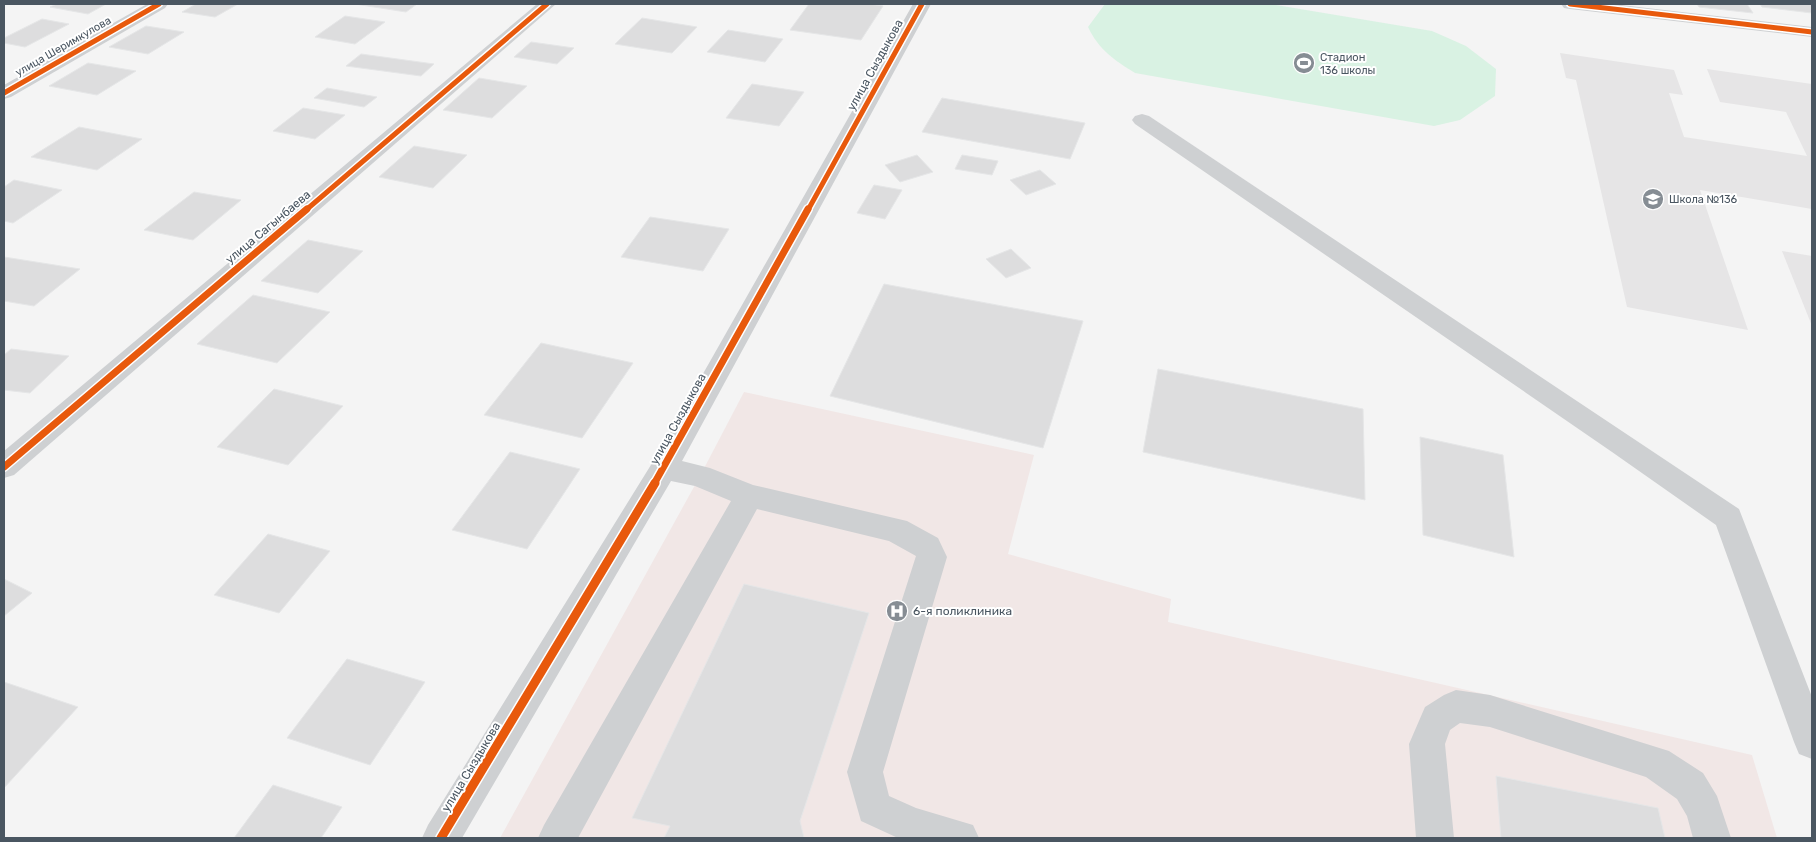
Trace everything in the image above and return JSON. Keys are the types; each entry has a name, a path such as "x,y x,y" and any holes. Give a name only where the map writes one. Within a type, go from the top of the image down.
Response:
{"street":[{"name":"улица Шеримкулова","path":"4,93 159,4"},
{"name":"улица Сагынбаева","path":"4,467 547,4"},
{"name":"улица Сыздыкова","path":"441,838 664,468 922,4"},
{"path":"1570,4 1639,8 1812,32"},
{"path":"1142,120 1622,444 1728,518 1812,742"},
{"path":"664,468 700,476 749,496 896,530 927,547 932,558 865,772 874,808 914,826 960,838"},
{"path":"557,838 749,496"},
{"path":"1434,838 1427,744 1437,719 1456,706 1490,711 1656,763 1690,786 1704,809 1712,838"}],"shaded area":[{"name":"Школа №136","path":"1560,53 1674,70 1683,95 1669,93 1684,137 1807,156 1786,112 1720,102 1707,69 1812,84 1812,209 1700,190 1748,330 1627,307 1576,80 1566,78"},
{"path":"1782,251 1812,256 1812,326"},
{"name":"6-я поликлиника","path":"744,392 1034,455 1008,554 1171,599 1168,622 1752,755 1777,838 500,838 700,476"}],"green space":[{"name":"Стадион 136 школы","path":"1105,4 1270,4 1432,31 1466,46 1496,69 1495,96 1460,120 1434,126 1135,73 1108,54 1097,42 1088,27"}],"building":[{"path":"57,4 106,4 88,14 50,7"},
{"path":"196,4 238,4 215,17 182,12"},
{"path":"355,4 417,4 406,12"},
{"path":"809,4 869,4 883,6 861,40 790,30"},
{"path":"1697,4 1747,4 1753,13 1699,7"},
{"path":"1760,4 1812,4 1812,13 1762,7"},
{"path":"345,16 385,22 355,44 315,37"},
{"path":"642,18 697,27 672,53 615,44"},
{"path":"42,19 69,24 25,47 4,43 4,38"},
{"path":"146,26 184,32 148,54 109,47"},
{"path":"728,30 783,39 765,62 707,52"},
{"path":"531,42 574,48 557,64 514,57"},
{"path":"361,54 434,64 421,76 346,66"},
{"path":"88,63 136,71 97,95 49,86"},
{"path":"479,78 527,86 492,118 443,110"},
{"path":"752,84 804,92 779,126 726,118"},
{"path":"327,88 377,97 364,107 314,98"},
{"path":"942,98 1085,123 1070,159 922,132"},
{"path":"303,108 345,115 315,139 273,131"},
{"path":"79,127 142,139 97,170 31,157"},
{"path":"414,146 467,155 433,188 379,177"},
{"path":"917,155 933,172 900,182 885,165"},
{"path":"962,155 998,161 992,175 955,169"},
{"path":"1040,170 1056,184 1026,195 1010,180"},
{"path":"14,180 62,190 13,223 4,221 4,187"},
{"path":"874,185 902,190 885,219 857,213"},
{"path":"194,192 241,200 193,240 144,230"},
{"path":"650,217 729,229 703,271 621,257"},
{"path":"308,240 363,251 318,293 261,281"},
{"path":"1011,249 1031,268 1006,278 986,259"},
{"path":"4,257 80,269 34,306 4,301"},
{"path":"884,284 1083,321 1043,448 830,396"},
{"path":"253,295 330,312 277,363 197,344"},
{"path":"541,343 633,363 582,438 484,415"},
{"path":"11,349 69,356 30,393 4,390 4,355"},
{"path":"1158,369 1363,409 1365,500 1143,452"},
{"path":"274,389 343,406 288,465 217,447"},
{"path":"1420,437 1503,455 1514,557 1423,535"},
{"path":"510,452 580,469 527,549 452,530"},
{"path":"268,534 330,551 279,613 214,595"},
{"path":"4,579 32,593 4,616"},
{"path":"744,584 869,613 800,821 804,838 664,838 670,826 632,818"},
{"path":"347,659 425,682 370,765 287,738"},
{"path":"4,682 78,707 4,788"},
{"path":"1496,776 1658,808 1665,838 1501,838"},
{"path":"273,785 342,807 321,838 234,838"}],"cycle path":[{"path":"4,93 159,4"},
{"path":"4,467 547,4"},
{"path":"441,838 664,468 922,4"},
{"path":"1570,4 1812,32"}],"place":[{"name":"Стадион 136 школы","path":"1304,63"},
{"name":"Школа №136","path":"1653,199"},
{"name":"6-я поликлиника","path":"897,611"}]}
